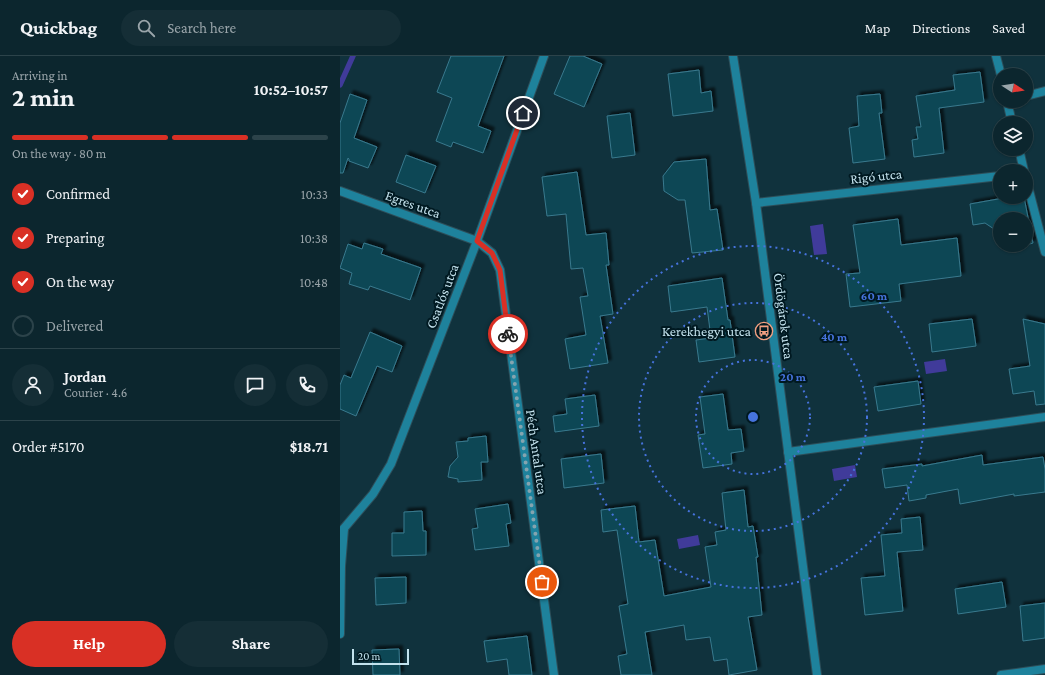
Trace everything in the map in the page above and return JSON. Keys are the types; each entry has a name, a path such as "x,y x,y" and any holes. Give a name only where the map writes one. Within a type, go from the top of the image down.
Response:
{"street":[{"name":"Csatlós utca","path":"342,531 373,494 391,464 477,241 544,56"},
{"name":"Ördögárok utca","path":"733,56 756,203 817,675"},
{"path":"996,56 999,68"},
{"path":"1033,94 1045,91"},
{"name":"Rigó utca","path":"756,203 993,177"},
{"name":"Egres utca","path":"340,191 477,241"},
{"path":"1033,204 1045,252"},
{"name":"Péch Antal utca","path":"477,241 492,253 500,270 554,675"},
{"path":"788,452 1045,417"},
{"path":"340,634 342,531"},
{"path":"1000,675 1045,669"}],"shaded area":[{"path":"823,224 827,254 814,255 810,226"},
{"path":"945,359 947,371 926,374 924,362"},
{"path":"855,465 857,477 834,481 832,469"},
{"path":"698,535 700,545 679,549 677,539"}],"building":[{"path":"451,56 504,56 478,126 491,131 483,153 453,142 451,147 436,141 452,98 437,92"},
{"path":"570,56 583,56 602,64 584,107 554,94"},
{"path":"699,70 701,93 711,91 713,111 673,116 668,74"},
{"path":"980,72 984,102 939,108 944,153 914,157 912,140 918,139 916,127 921,127 916,96 955,90 953,75"},
{"path":"350,94 367,100 354,138 377,147 368,168 349,161 348,158 343,173 340,173 340,123"},
{"path":"880,94 882,113 879,113 885,159 853,163 849,128 859,126 857,96"},
{"path":"630,113 635,155 612,158 607,116"},
{"path":"406,155 436,166 425,193 396,182"},
{"path":"706,159 710,210 717,209 723,250 692,253 685,200 678,200 664,191 663,176 674,162"},
{"path":"577,172 586,235 606,233 609,265 606,265 613,314 600,316 608,363 570,369 565,339 586,335 580,297 588,296 583,268 571,269 566,214 547,216 542,177"},
{"path":"993,200 993,204 1025,204 1027,212 993,212 993,228 985,223 973,225 970,204"},
{"path":"898,219 901,245 957,238 961,276 899,284 901,301 850,307 846,274 860,273 853,225"},
{"path":"364,243 383,249 381,254 421,268 410,300 370,286 368,290 349,284 352,273 340,268 348,244 362,249"},
{"path":"722,278 735,357 699,362 696,340 711,338 707,307 671,312 668,286"},
{"path":"972,319 976,346 932,352 929,324"},
{"path":"1023,319 1045,324 1045,404 1036,405 1034,391 1013,394 1009,369 1030,366"},
{"path":"370,332 402,346 392,372 377,366 356,416 340,409 340,385 344,375 351,378"},
{"path":"918,381 921,404 878,411 874,387"},
{"path":"723,394 728,430 741,429 744,451 731,453 732,464 703,468 698,435 705,434 700,397"},
{"path":"595,395 599,426 555,432 553,416 567,414 565,399"},
{"path":"486,436 488,462 481,462 482,480 458,482 458,479 448,477 450,466 458,457 456,442 468,441 468,438"},
{"path":"601,454 604,483 564,488 561,459"},
{"path":"982,455 983,465 1043,457 1045,469 1045,492 1014,496 1014,494 960,504 958,489 926,495 926,498 909,501 907,485 885,488 882,469 922,464 922,466"},
{"path":"744,490 748,527 753,526 758,557 756,557 762,615 748,617 757,670 729,675 727,659 714,661 710,637 686,640 684,625 645,632 652,675 621,675 618,656 627,654 619,606 628,604 617,530 603,532 601,510 635,506 639,542 655,540 664,596 711,587 705,547 717,545 715,532 726,530 722,493"},
{"path":"508,504 511,523 506,524 509,546 475,550 472,529 478,528 475,509"},
{"path":"422,511 423,531 426,531 426,555 392,556 392,533 404,533 404,512"},
{"path":"920,517 923,550 897,552 903,611 865,615 861,578 885,576 881,535 902,533 901,519"},
{"path":"406,577 406,603 376,605 375,578"},
{"path":"1002,582 1006,607 958,614 955,589"},
{"path":"1045,603 1045,638 1023,641 1020,606"},
{"path":"527,636 532,675 509,675 507,659 487,662 484,641"},
{"path":"399,649 400,675 373,675 372,650"}],"waterway":[{"path":"340,85 353,56"}],"way so far":[{"path":"508,334 542,582"}],"place":[{"name":"Kerekhegyi utca","path":"764,331"}],"route":[{"path":"508,334 500,270 492,253 477,241 523,113"}]}
